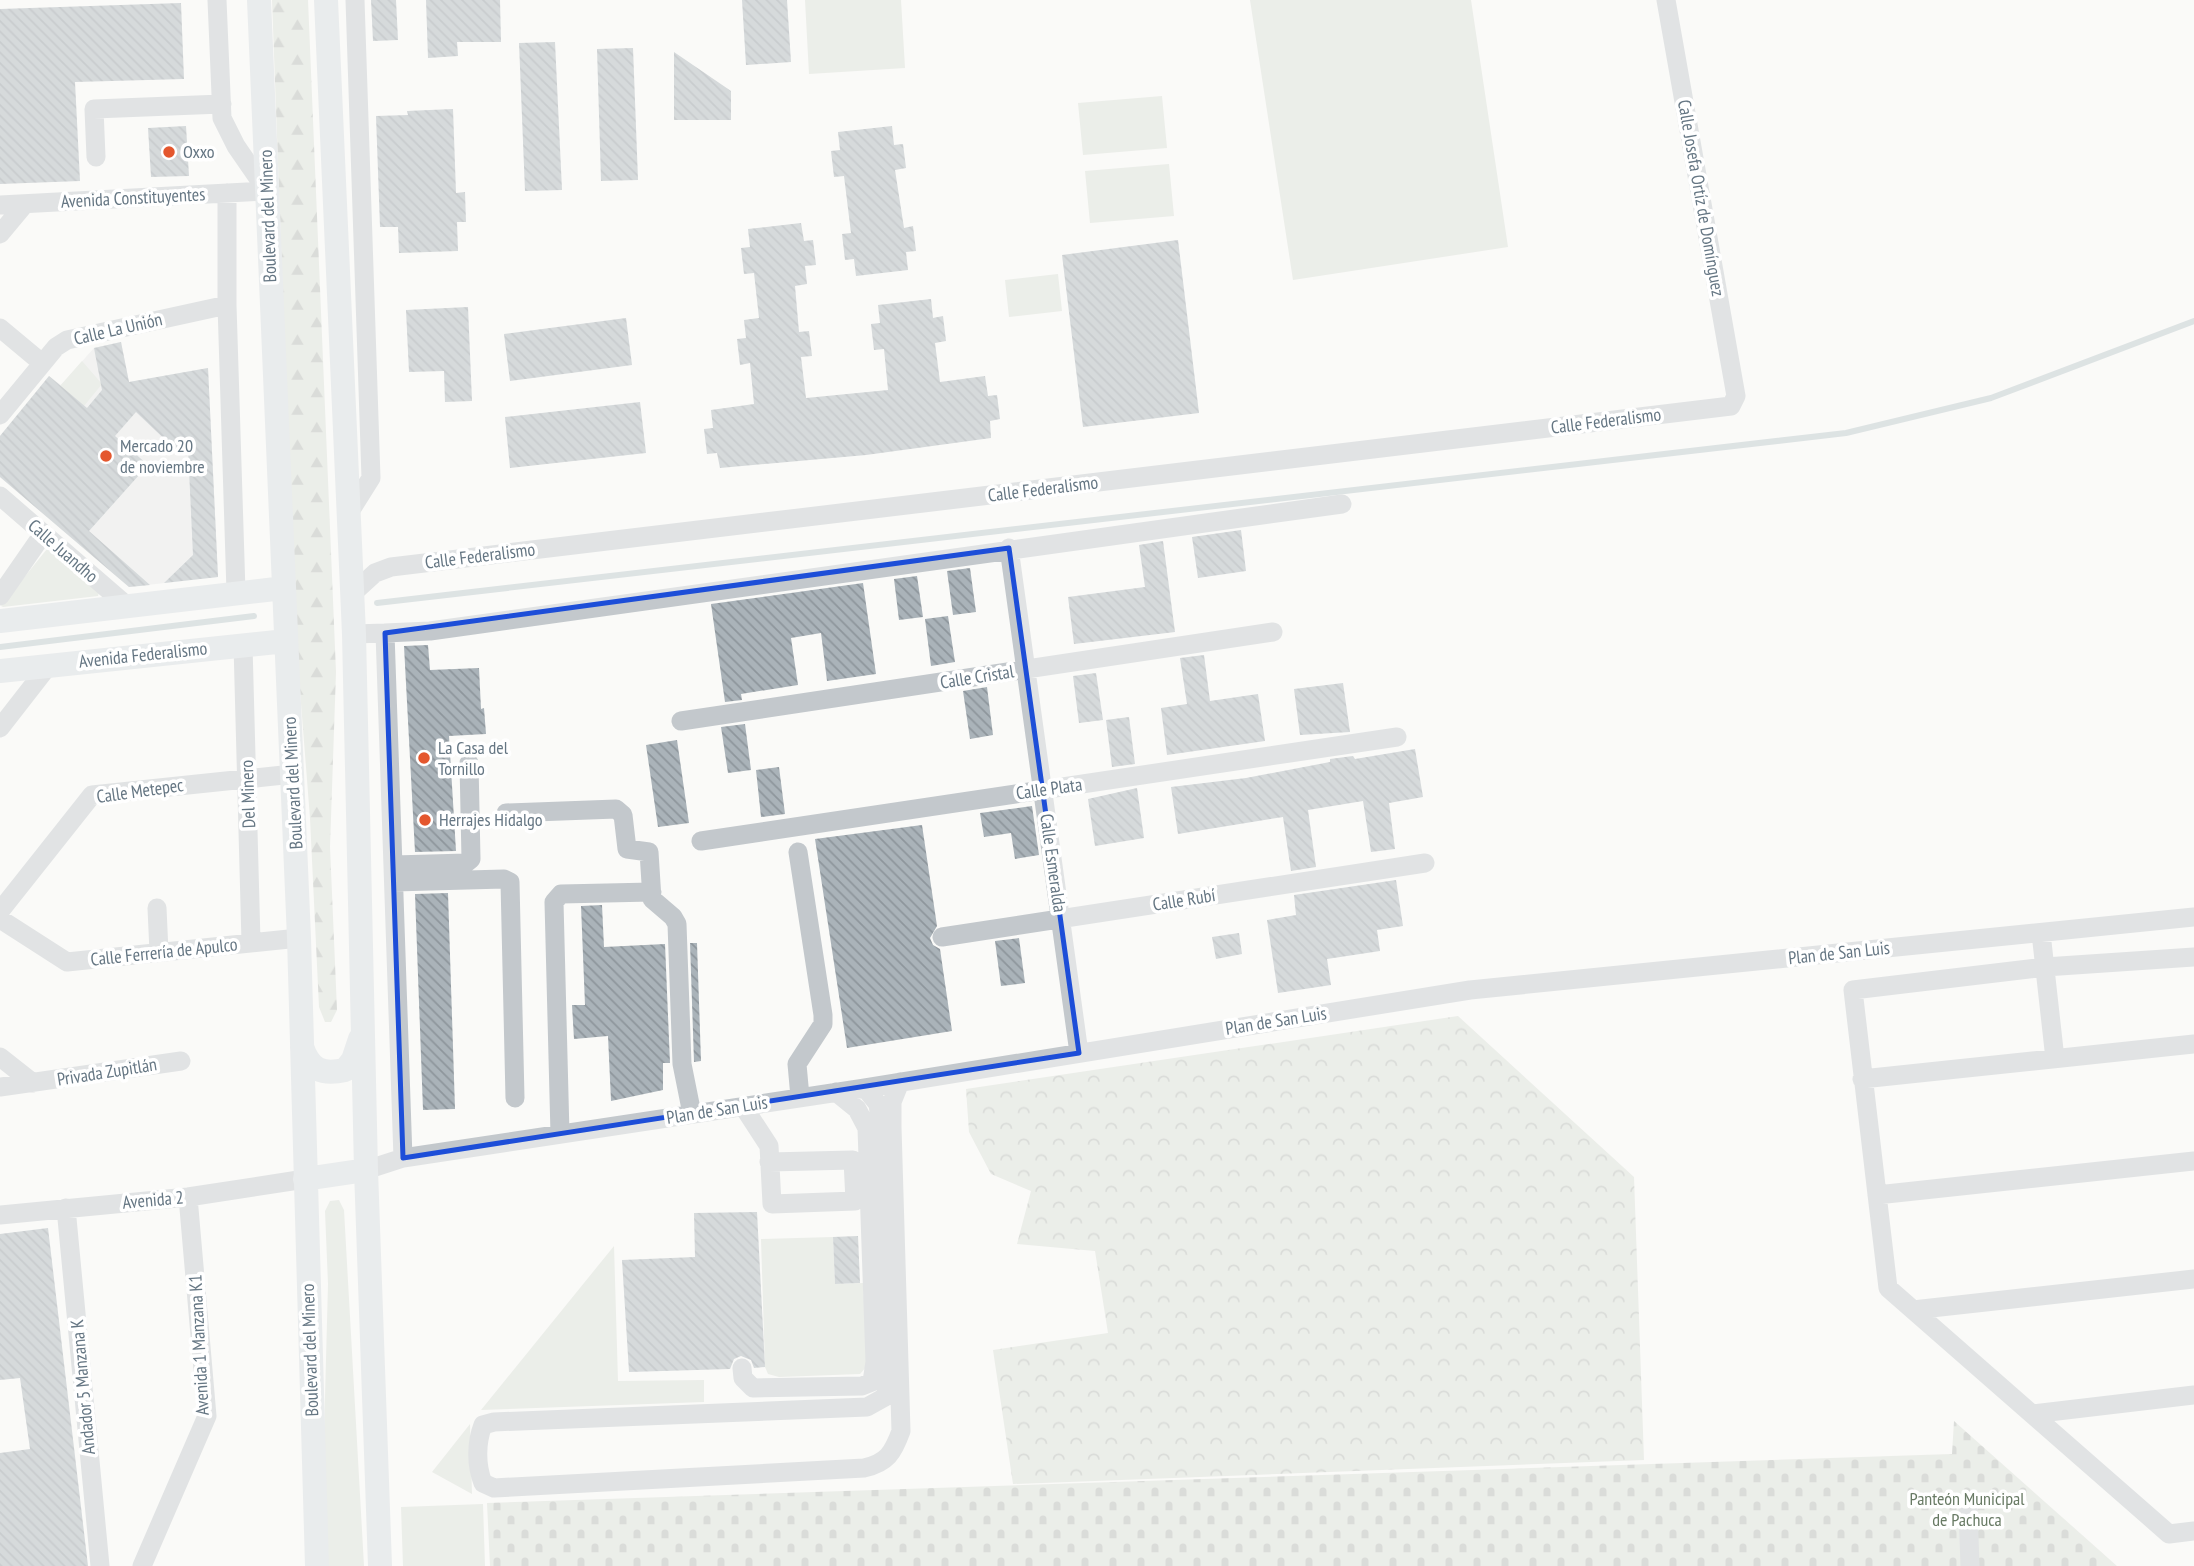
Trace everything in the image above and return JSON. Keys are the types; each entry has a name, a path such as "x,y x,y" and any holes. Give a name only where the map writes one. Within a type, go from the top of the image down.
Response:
{"main road":[{"name":"Boulevard del Minero","path":"259,0 293,774 317,1566"},
{"path":"326,0 354,634 366,1170 380,1566"},
{"path":"0,621 284,588"},
{"name":"Avenida Federalismo","path":"0,671 286,641"},
{"path":"301,1043 307,1060 315,1070 328,1073 345,1070 353,1060 363,1022"},
{"path":"305,1179 366,1170"}],"street":[{"path":"217,0 222,118 236,146 267,191"},
{"path":"349,513 371,478 355,0"},
{"name":"Calle Josefa Ortíz de Domínguez","path":"1666,0 1736,396"},
{"path":"96,157 94,109 222,104"},
{"name":"Avenida Constituyentes","path":"0,205 267,191"},
{"path":"227,193 227,305 236,592"},
{"path":"0,234 25,204"},
{"name":"Calle La Unión","path":"0,415 56,347 67,341 227,305"},
{"path":"0,328 42,363"},
{"name":"Calle Federalismo","path":"352,594 375,573 391,567 1731,406 1736,396"},
{"name":"Calle Juandho","path":"0,496 126,605"},
{"path":"354,634 430,631 1009,548 1342,504"},
{"path":"0,597 43,534"},
{"name":"Calle Esmeralda","path":"1009,548 1079,1053"},
{"name":"Calle Cristal","path":"681,721 1273,632"},
{"path":"385,634 403,1158"},
{"name":"Del Minero","path":"243,645 251,943"},
{"path":"0,728 49,665"},
{"name":"Calle Plata","path":"701,841 1397,737"},
{"path":"394,873 466,863 471,859 469,763"},
{"name":"Calle Metepec","path":"0,911 92,795 293,774"},
{"path":"506,813 620,811 627,849 649,852 654,903 673,917 677,924 682,1064 692,1114"},
{"path":"798,852 823,1015 823,1024 797,1064 800,1097"},
{"name":"Calle Rubí","path":"942,937 1425,863"},
{"path":"394,873 510,881 514,1098"},
{"path":"559,1134 554,902 561,894 652,892"},
{"path":"157,908 159,952"},
{"name":"Plan de San Luis","path":"366,1170 403,1158 865,1088 1470,990 2194,917"},
{"name":"Calle Ferrería de Apulco","path":"0,919 67,962 299,938"},
{"path":"2041,933 2055,1059"},
{"path":"2194,957 2045,967 1853,990 1888,1288 2169,1534 2194,1531"},
{"path":"1862,1079 2194,1044"},
{"path":"0,1057 33,1083"},
{"name":"Privada Zupitlán","path":"0,1087 181,1060"},
{"path":"865,1088 878,1104 881,1128 890,1377 885,1397 867,1407 494,1422 484,1425 478,1437 478,1472 483,1483 494,1488 863,1468 880,1465 893,1454 901,1431 892,1102 900,1082"},
{"path":"742,1368 743,1378 753,1388 862,1386 872,1382 875,1362 867,1128 857,1109 836,1092"},
{"path":"743,1106 769,1146 769,1162 772,1204 855,1201 853,1160 769,1162"},
{"path":"1877,1195 2194,1161"},
{"name":"Avenida 2","path":"0,1215 188,1196 305,1179"},
{"name":"Avenida 1 Manzana K1","path":"142,1566 207,1416 188,1196"},
{"name":"Andador 5 Manzana K","path":"66,1208 100,1566"},
{"path":"1913,1310 2194,1279"},
{"path":"2032,1414 2194,1395"},
{"path":"1968,1508 1970,1566"}],"highlighted area":[{"path":"1009,548 1079,1053 403,1158 385,633"}],"shaded area":[{"name":"Mercado 20 de noviembre","path":"121,342 129,382 208,368 218,577 129,587 0,477 0,436 49,376 61,385 94,348"}],"green space":[{"path":"272,0 308,0 336,672 330,847 337,1010 331,1022 325,1022 319,1007 310,818 295,627"},
{"path":"805,0 901,0 905,68 809,74"},
{"path":"1250,0 1471,0 1508,247 1293,280"},
{"path":"1162,96 1167,148 1083,155 1078,103"},
{"path":"1169,164 1174,216 1090,223 1085,171"},
{"path":"1058,274 1062,311 1009,317 1005,280"},
{"path":"82,361 102,384 84,406 60,386"},
{"path":"47,549 99,592 98,596 1,606"},
{"path":"1458,1016 1634,1177 1644,1460 1013,1484 993,1350 1108,1333 1095,1251 1017,1244 1031,1191 991,1174 969,1132 966,1089"},
{"path":"339,1200 344,1210 364,1566 328,1566 324,1435 328,1284 325,1211 330,1201"},
{"path":"833,1237 835,1284 863,1283 868,1365 860,1374 779,1377 768,1374 765,1367 761,1239"},
{"path":"614,1246 618,1381 704,1380 704,1402 481,1410"},
{"name":"Panteón Municipal de Pachuca","path":"1954,1421 2117,1566 490,1566 487,1503 1952,1454"},
{"path":"470,1424 472,1494 432,1472"},
{"path":"483,1504 485,1566 403,1566 401,1507"}],"building":[{"path":"371,0 396,0 398,40 373,41"},
{"path":"426,0 500,0 501,42 457,42 458,56 428,58"},
{"path":"742,0 787,0 791,62 746,65"},
{"path":"181,3 184,79 75,82 80,181 0,184 0,9"},
{"path":"555,42 562,190 525,191 519,43"},
{"path":"633,48 638,180 601,181 597,49"},
{"path":"674,52 731,91 731,120 674,120"},
{"path":"453,109 456,193 465,192 466,222 457,222 458,251 399,253 398,227 380,227 376,116 408,115 407,111"},
{"name":"Oxxo","path":"186,126 189,176 151,177 148,128"},
{"path":"892,126 894,145 903,144 906,168 895,170 904,228 913,226 916,251 906,252 908,270 856,276 854,259 845,260 842,234 851,233 844,176 834,177 831,151 840,150 838,132"},
{"path":"801,223 804,241 813,240 816,265 805,266 807,284 795,286 799,332 809,331 812,356 801,357 806,398 888,390 884,349 874,350 871,324 880,323 878,305 931,299 933,318 943,316 946,341 935,343 940,382 985,376 988,396 997,395 1000,419 990,421 991,438 866,455 720,468 717,453 707,454 704,429 713,428 711,410 754,404 750,363 740,365 737,339 746,338 744,320 759,318 754,273 744,274 741,248 750,247 748,229"},
{"path":"1178,240 1199,413 1083,427 1062,255"},
{"path":"468,307 472,401 445,402 444,371 409,372 406,310"},
{"path":"626,318 632,365 510,381 504,334"},
{"name":"Mercado 20 de noviembre","path":"121,342 129,382 208,368 218,577 164,583 193,555 188,448 175,449 136,412 115,436 148,465 89,531 150,585 129,587 0,477 0,436 49,376 87,408 102,390 94,348"},
{"path":"640,402 646,453 510,468 505,417"},
{"path":"1241,530 1246,571 1198,578 1192,537"},
{"path":"1163,541 1175,632 1074,644 1068,597 1145,587 1139,545"},
{"path":"970,568 976,612 953,615 947,571"},
{"path":"917,576 923,617 899,620 894,579"},
{"path":"863,583 876,674 827,681 821,633 791,638 798,685 741,694 742,700 725,702 711,604"},
{"path":"948,616 955,662 931,666 925,619"},
{"path":"428,645 430,670 479,668 481,709 484,708 486,734 449,736 456,851 415,852 404,646"},
{"path":"1204,655 1210,701 1258,694 1265,741 1167,755 1161,708 1187,704 1180,658"},
{"path":"1096,673 1103,720 1079,723 1073,676"},
{"path":"1343,683 1350,732 1300,735 1294,689"},
{"path":"987,687 993,735 970,739 963,691"},
{"path":"1129,717 1135,764 1112,767 1106,720"},
{"path":"745,724 751,770 728,773 721,727"},
{"path":"677,740 689,823 658,827 646,745"},
{"path":"1415,749 1423,797 1389,803 1395,849 1371,852 1363,801 1308,810 1316,867 1291,871 1283,817 1178,834 1171,787 1246,778 1330,762 1330,759 1353,756 1355,759"},
{"path":"779,767 785,814 761,817 756,770"},
{"path":"1137,788 1144,838 1095,846 1088,799"},
{"path":"1032,806 1039,855 1015,859 1011,833 984,837 980,813"},
{"path":"922,825 937,926 930,938 933,945 940,949 952,1031 847,1048 815,839"},
{"path":"1396,880 1403,926 1377,930 1380,951 1327,959 1331,985 1278,993 1267,920 1296,915 1294,895"},
{"path":"448,893 455,1109 423,1110 415,894"},
{"path":"602,905 604,947 665,944 670,1063 663,1063 663,1090 611,1101 608,1036 574,1039 572,1005 585,1005 581,906"},
{"path":"1239,933 1242,954 1216,959 1212,937"},
{"path":"1019,938 1025,983 1001,986 995,941"},
{"path":"690,943 697,943 701,1061 694,1062"},
{"path":"757,1212 765,1367 754,1368 751,1360 741,1356 734,1359 730,1369 629,1372 622,1260 695,1257 694,1213"},
{"path":"48,1228 88,1566 0,1566 0,1453 30,1449 20,1378 0,1380 0,1234"},
{"path":"858,1236 860,1283 835,1284 833,1237"}],"waterway":[{"path":"377,603 1846,433 1991,398 2194,321"},
{"path":"0,647 254,616"}],"place":[{"name":"Oxxo","path":"169,152"},
{"name":"Mercado 20 de noviembre","path":"106,456"},
{"name":"La Casa del Tornillo","path":"424,758"},
{"name":"Herrajes Hidalgo","path":"425,820"}]}
